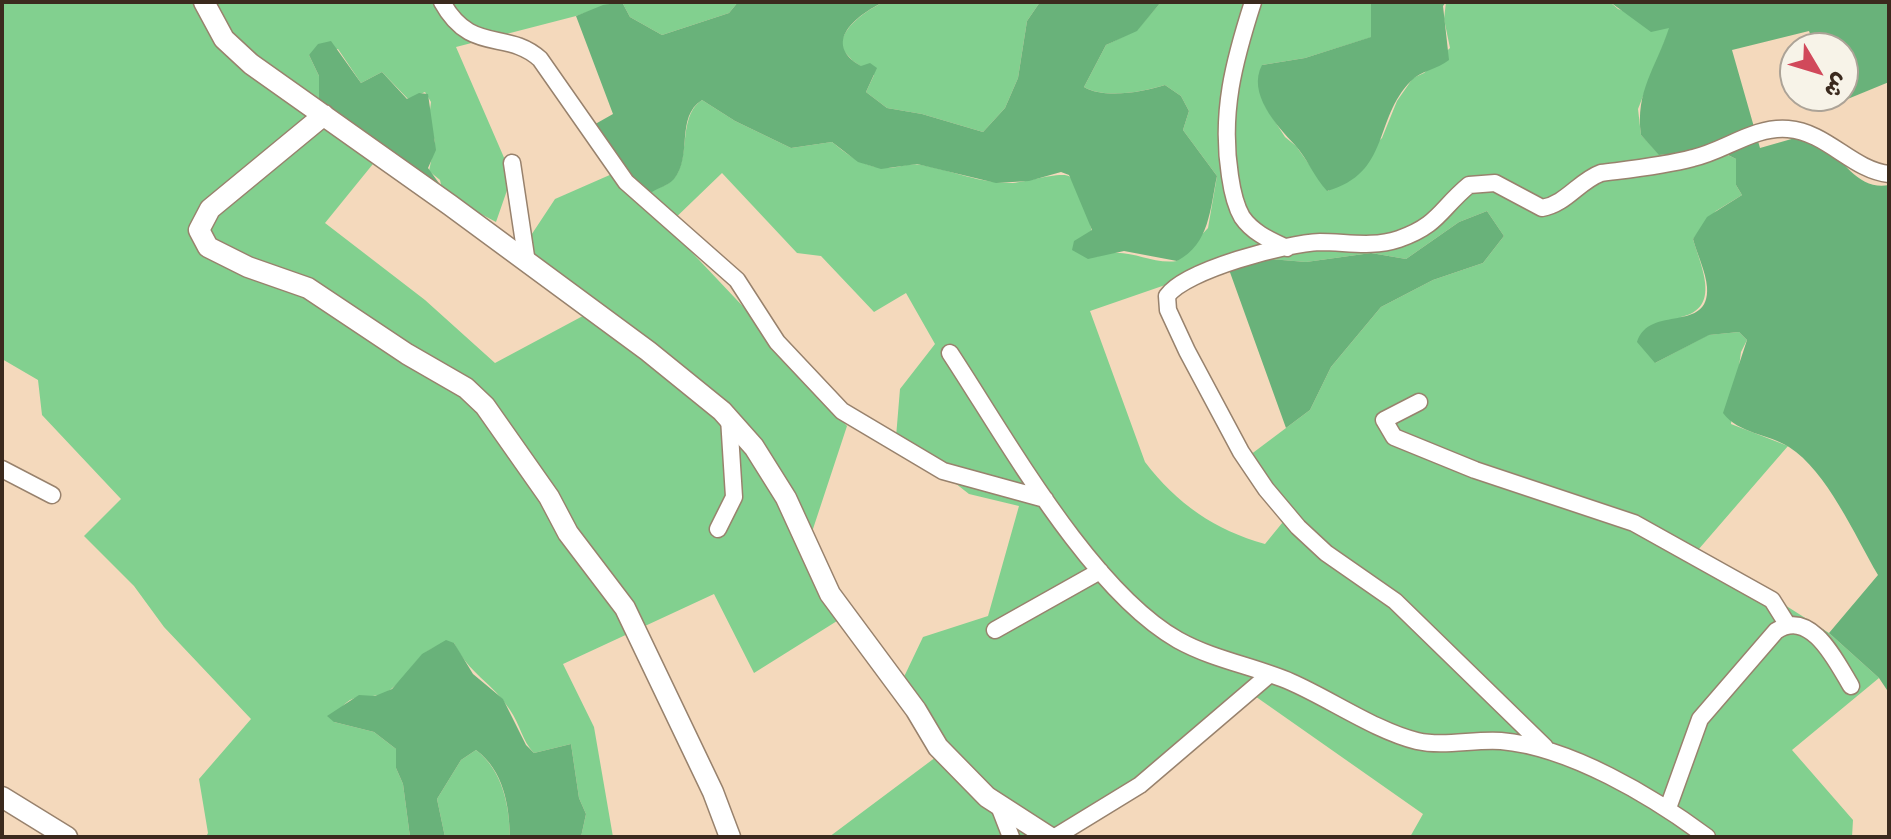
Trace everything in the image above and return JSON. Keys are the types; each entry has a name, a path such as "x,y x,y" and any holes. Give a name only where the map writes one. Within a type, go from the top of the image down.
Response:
{"street":[{"path":"204,2 214,26 239,53 648,351 729,418 754,447 786,498 830,594 849,623 886,668 957,770 999,806 1052,837 1140,785 1270,674"},
{"path":"442,2 465,31 527,50 540,59 626,182 737,280 777,342 842,411 943,471 1045,499"},
{"path":"1253,2 1232,69 1225,113 1227,155 1233,192 1243,217 1254,230 1287,248"},
{"path":"324,115 210,209 199,230 204,243 225,257 317,294 407,354 466,388 485,406 549,497 568,533 625,608 713,792 730,837"},
{"path":"1707,837 1668,808 1545,747 1395,601 1326,553 1298,527 1266,489 1241,452 1187,351 1168,310 1167,296 1174,287 1212,270 1287,248 1321,242 1368,245 1397,240 1429,227 1454,197 1469,185 1495,183 1532,206 1551,207 1601,173 1695,158 1752,135 1778,130 1806,134 1839,148 1877,173 1889,174"},
{"path":"512,163 527,263"},
{"path":"950,353 1045,499 1100,571 1142,615 1177,639 1220,659 1270,674 1416,741 1501,741 1545,747"},
{"path":"1419,402 1384,420 1394,437 1475,470 1634,523 1772,600 1787,624"},
{"path":"718,529 734,497 729,418"},
{"path":"2,469 52,495"},
{"path":"995,630 1100,571"},
{"path":"1668,808 1700,719 1776,631 1787,624 1802,625 1817,636 1851,686"},
{"path":"2,797 67,837"},
{"path":"999,806 1011,837"}],"green space":[{"path":"2,2 616,2 576,16 456,47 512,176 496,222 443,194 440,180 429,171 435,142 429,118 431,102 425,92 408,99 382,72 361,83 338,49 309,55 319,76 319,99 377,159 325,223 425,300 495,363 594,310 520,252 555,199 612,174 658,188 670,182 682,161 688,121 693,109 702,100 735,121 791,148 832,142 857,160 878,167 918,164 977,179 1011,183 1066,175 1076,185 1084,205 1096,257 1117,253 1177,261 1208,228 1217,176 1183,130 1189,111 1181,96 1165,85 1113,93 1084,87 1106,45 1137,30 1161,2 1371,2 1372,37 1305,58 1262,65 1265,106 1328,191 1382,138 1397,101 1413,78 1424,73 1450,48 1444,19 1446,2 1610,2 1618,9 1670,28 1638,109 1641,135 1660,155 1708,151 1736,159 1736,185 1742,195 1716,211 1693,239 1704,274 1705,296 1694,312 1681,317 1655,363 1708,335 1739,332 1747,340 1741,352 1731,424 1788,446 1698,550 1829,633 1879,678 1792,750 1853,820 1852,837 1410,837 1423,814 1252,694 1185,748 1043,837 829,837 940,754 902,681 923,637 988,616 1019,506 969,494 896,437 900,389 935,344 906,293 874,312 821,256 797,253 722,173 667,226 752,316 847,426 809,541 837,621 754,673 714,594 563,664 594,727 613,837 581,837 586,814 579,798 571,744 534,753 503,701 466,662 454,643 441,645 423,654 390,690 353,699 340,710 334,722 374,732 396,749 396,768 403,784 410,837 206,837 208,833 199,779 251,719 164,627 134,586 84,536 121,499 42,415 38,380 2,359","holes":["1487,211 1504,236 1483,263 1433,280 1381,307 1331,367 1310,410 1242,461 1287,517 1265,544 1230,531 1198,514 1170,491 1145,462 1090,311 1226,264 1270,259 1306,262 1371,253 1406,259 1459,222"]},
{"path":"622,2 738,2 729,13 662,35 630,17"},
{"path":"622,2 630,17 662,35 729,13 738,2 884,2 854,22 843,39 849,57 861,66 870,63 877,68 866,92 887,108 922,114 983,132 1005,108 1018,78 1027,21 1040,2 1161,2 1137,31 1106,45 1084,87 1113,93 1165,85 1181,96 1189,111 1183,130 1217,176 1207,224 1196,245 1177,261 1124,251 1088,259 1072,250 1074,241 1092,230 1069,175 1061,172 1029,181 996,183 917,164 881,169 858,162 832,142 791,148 735,121 702,100 689,116 680,170 667,185 652,192 643,189 590,127 613,114 576,16 603,5"},
{"path":"884,2 1040,2 1027,21 1018,78 1005,108 983,132 922,114 887,108 866,92 874,75 853,61 841,48 842,40 856,20"},
{"path":"1371,2 1446,2 1443,6 1449,60 1411,81 1399,96 1379,144 1362,172 1347,183 1327,191 1266,108 1258,86 1258,76 1262,65 1305,58 1371,37"},
{"path":"1610,2 1889,2 1889,82 1859,94 1859,32 1779,32 1779,38 1732,50 1760,148 1795,138 1829,143 1846,167 1861,180 1879,186 1889,185 1889,693 1879,678 1829,633 1878,575 1839,505 1803,458 1781,442 1737,425 1723,413 1747,340 1739,332 1709,335 1655,363 1637,342 1653,324 1699,310 1705,301 1707,287 1693,239 1707,217 1742,195 1736,185 1736,159 1708,150 1659,155 1641,135 1644,92 1669,28 1651,32"},
{"path":"331,41 361,83 382,72 407,99 419,93 428,94 436,150 428,168 444,190 319,99 319,76 309,55 318,44"},
{"path":"1487,211 1504,236 1483,263 1433,280 1381,307 1331,367 1310,410 1286,428 1227,264 1270,259 1306,262 1371,253 1406,259 1459,222"},
{"path":"446,640 454,643 473,674 503,699 526,745 534,753 571,744 579,798 586,814 581,837 510,837 508,813 499,778 476,750 461,760 437,799 445,837 410,837 403,784 396,768 396,749 374,732 334,722 327,716 359,695 375,696 392,689 422,654"},
{"path":"476,750 493,768 503,789 510,837 445,837 437,799 461,760"}]}
